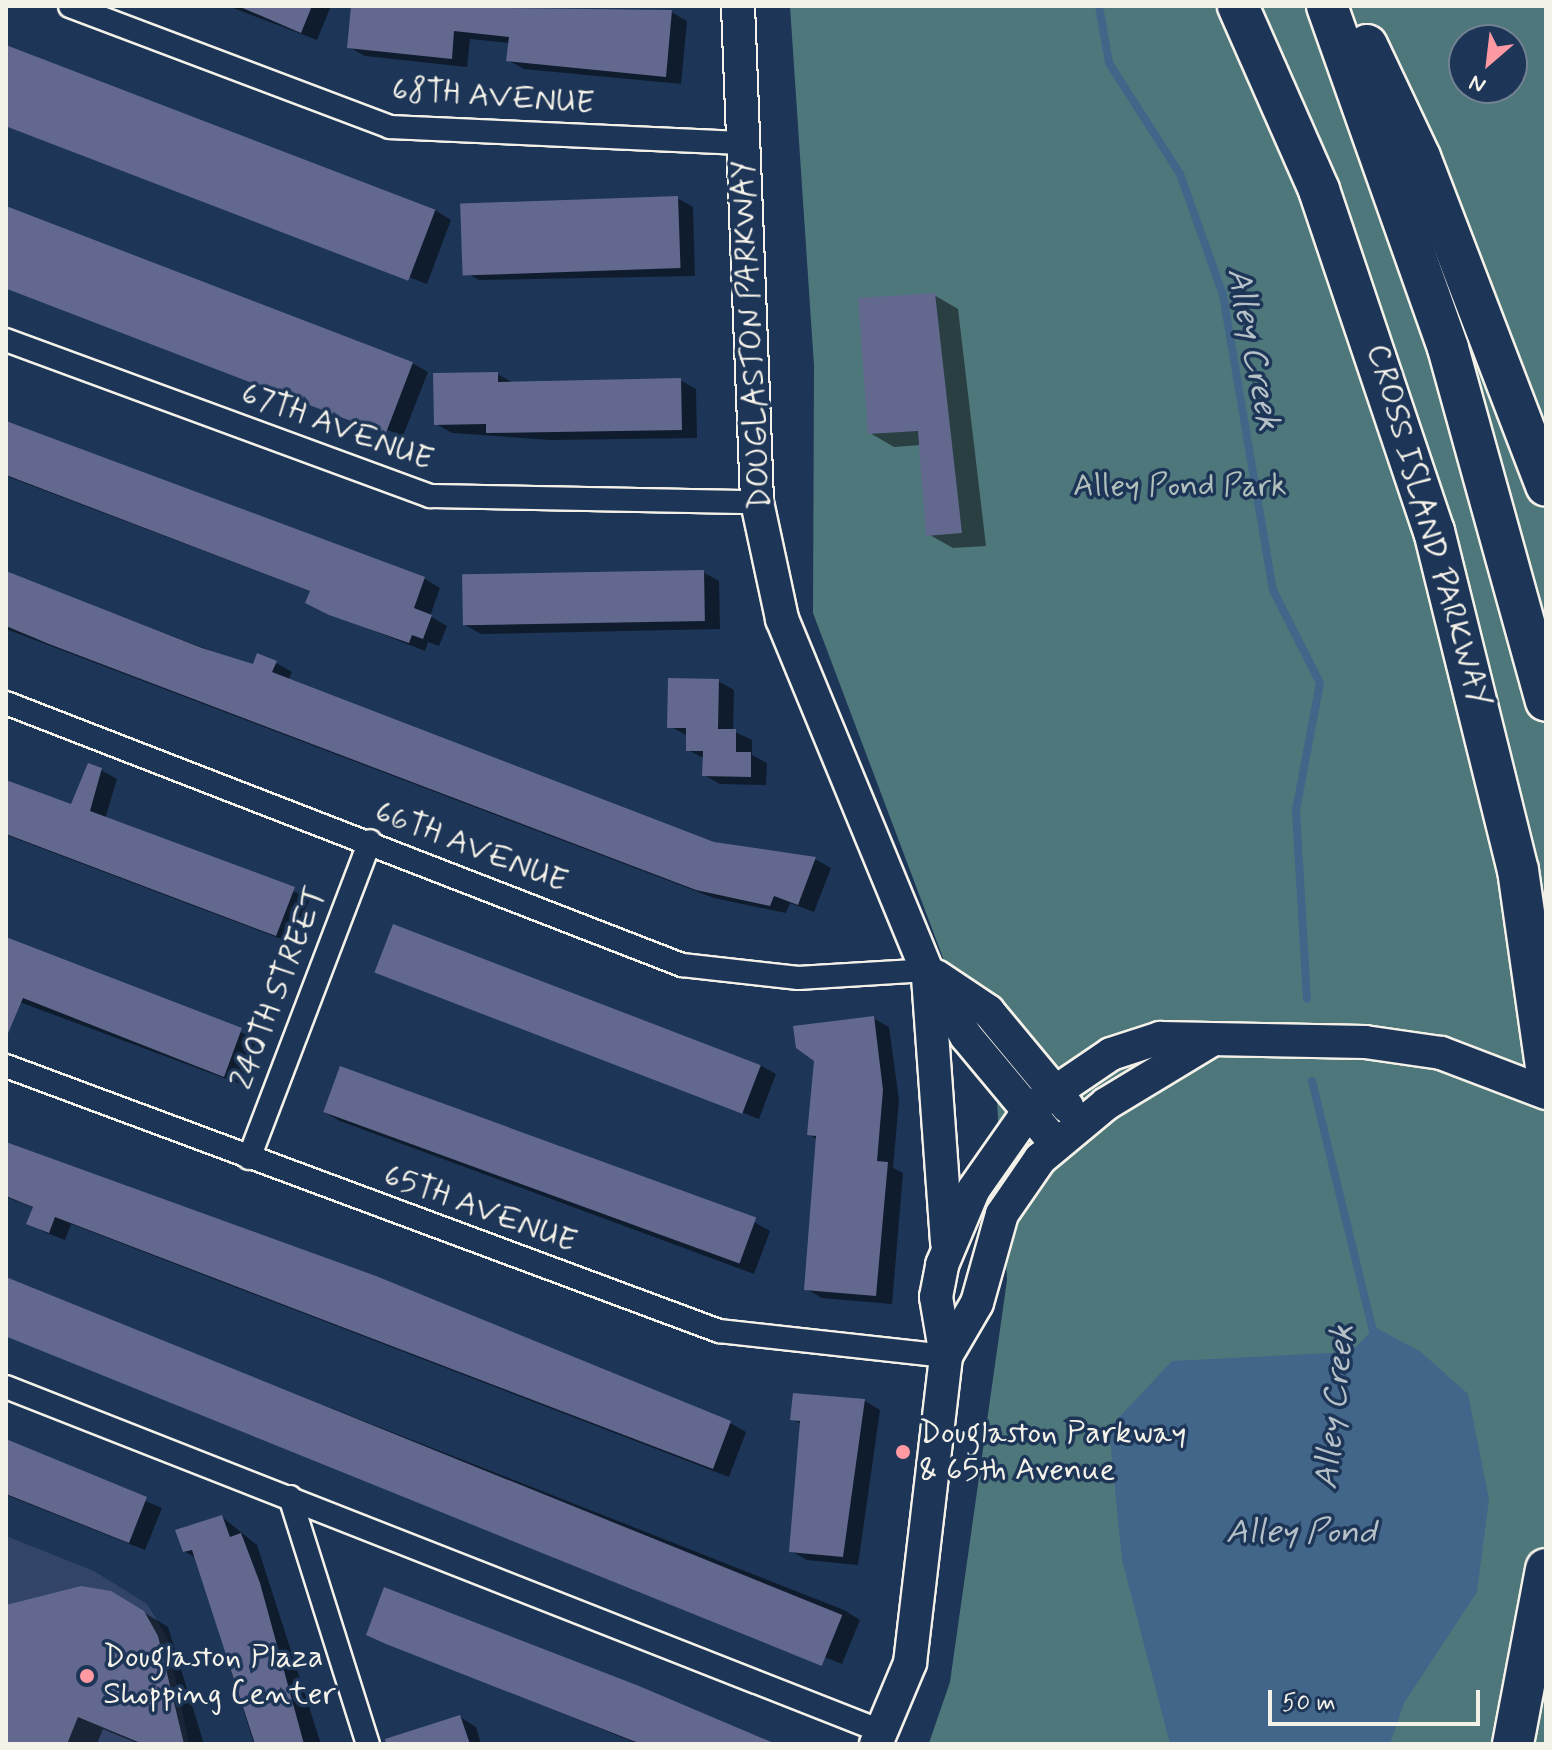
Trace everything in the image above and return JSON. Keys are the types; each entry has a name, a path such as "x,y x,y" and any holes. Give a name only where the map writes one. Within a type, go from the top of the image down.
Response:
{"highway":[{"name":"CROSS ISLAND PARKWAY","path":"1238,6 1319,190 1434,531 1518,870 1546,1066"},
{"name":"CROSS ISLAND PARKWAY","path":"1327,6 1448,348 1546,701"},
{"path":"1348,6 1420,157 1546,486"},
{"path":"1420,157 1483,322 1546,521"},
{"path":"1513,1744 1546,1569"}],"main road":[{"name":"DOUGLASTON PARKWAY","path":"738,6 757,502 782,619 927,970 966,1036 1030,1109 1068,1134 1002,1214 977,1303 946,1356"},
{"name":"DOUGLASTON PARKWAY","path":"927,970 948,1249"},
{"path":"927,970 988,1011 1056,1090 1068,1134 1210,1041"},
{"name":"DOUGLASTON PARKWAY","path":"880,1738 910,1663 946,1356 936,1297 948,1249 974,1189 1030,1109 1111,1054 1160,1038 1210,1041 1281,1035 1365,1042 1441,1053 1546,1093"}],"street":[{"name":"68TH AVENUE","path":"70,6 390,127 741,143"},
{"name":"67TH AVENUE","path":"6,340 430,496 757,502"},
{"name":"66TH AVENUE","path":"6,703 370,841 682,965 798,978 927,970"},
{"name":"240TH STREET","path":"249,1158 370,841"},
{"name":"65TH AVENUE","path":"6,1066 719,1331 946,1356"},
{"path":"6,1387 290,1497 880,1738"},
{"path":"290,1497 368,1744"}],"shaded area":[{"name":"Douglaston Plaza Shopping Center","path":"6,1536 94,1571 147,1604 167,1637 189,1744 6,1744"}],"green space":[{"name":"Alley Pond Park","path":"790,6 1546,6 1546,1744 929,1743 950,1682 1007,1280 997,1101 813,613 814,366"}],"water":[{"name":"Alley Pond","path":"1375,1327 1421,1352 1468,1394 1489,1499 1477,1592 1404,1703 1390,1744 1170,1744 1122,1560 1109,1428 1172,1361 1351,1352"}],"building":[{"path":"238,6 312,6 301,33"},
{"path":"351,6 672,10 666,77 506,61 509,37 454,31 452,59 347,48"},
{"path":"6,45 435,210 408,281 6,126"},
{"path":"678,196 681,268 463,276 460,204"},
{"path":"6,206 413,362 385,434 6,288"},
{"path":"935,293 962,533 926,536 918,431 868,434 858,298"},
{"path":"498,372 498,382 681,378 682,430 486,433 486,424 434,425 433,373"},
{"path":"6,421 425,577 414,608 432,615 423,639 412,635 409,643 329,615 305,603 310,591 6,475"},
{"path":"704,570 705,621 463,625 462,574"},
{"path":"6,571 202,648 253,664 257,653 277,661 272,672 714,842 816,857 798,905 774,896 770,906 696,890 6,626"},
{"path":"668,678 719,679 718,729 736,729 736,752 751,752 751,777 702,776 703,751 686,751 686,728 667,728"},
{"path":"88,763 102,768 90,811 295,887 276,936 6,834 6,780 71,804"},
{"path":"393,924 761,1065 742,1114 374,973"},
{"path":"6,937 242,1028 224,1077 23,998 6,1038"},
{"path":"874,1016 883,1090 877,1161 888,1162 876,1296 804,1290 816,1136 807,1135 814,1061 796,1048 793,1026"},
{"path":"340,1066 756,1218 740,1264 323,1112"},
{"path":"6,1142 376,1276 731,1421 713,1469 55,1217 49,1233 26,1224 33,1207 6,1196"},
{"path":"6,1277 842,1615 822,1666 6,1336"},
{"path":"793,1393 865,1399 843,1557 789,1552 800,1421 790,1420"},
{"path":"6,1439 147,1497 129,1543 6,1494"},
{"path":"222,1515 230,1537 241,1533 260,1583 304,1744 255,1744 192,1550 183,1552 175,1530"},
{"name":"Douglaston Plaza Shopping Center","path":"81,1586 111,1591 144,1611 158,1636 184,1744 143,1744 78,1717 67,1744 6,1744 6,1605"},
{"path":"384,1587 639,1686 776,1744 641,1744 386,1644 366,1635"},
{"path":"460,1715 470,1744 386,1744 385,1739"}],"waterway":[{"name":"Alley Creek","path":"1099,6 1109,63 1180,174 1223,295 1273,590 1320,683 1296,810 1307,999"},
{"name":"Alley Creek","path":"1312,1081 1374,1336"}],"place":[{"name":"Douglaston Parkway & 65th Avenue","path":"903,1452"},
{"name":"Douglaston Plaza Shopping Center","path":"87,1676"}]}
